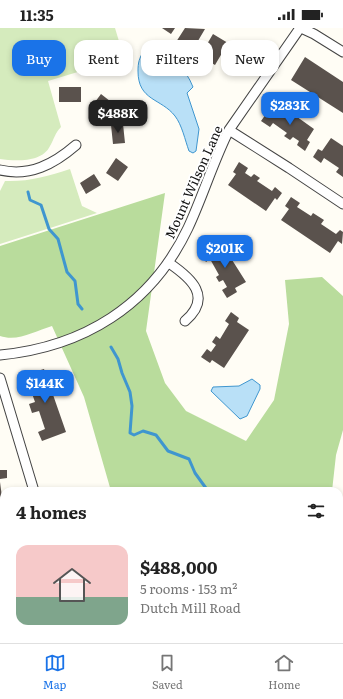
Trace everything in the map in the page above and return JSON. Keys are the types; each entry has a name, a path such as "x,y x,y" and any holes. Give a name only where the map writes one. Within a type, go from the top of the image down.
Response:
{"street":[{"path":"300,28 314,34 343,52"},
{"name":"Mount Wilson Lane","path":"0,355 40,350 89,332 106,321 139,295 168,262 188,228 220,148 230,130 300,28"},
{"path":"230,130 343,204"},
{"path":"0,170 19,172 32,171 53,163 76,145"},
{"path":"168,262 188,277 197,291 199,298 194,312 185,322"},
{"path":"0,378 33,487"}],"green space":[{"path":"0,28 115,28 119,40 74,40 74,73 66,76 66,40 12,40 12,76 65,76 48,81 61,127 46,152 41,155 28,160 0,159"},
{"path":"70,169 82,206 97,213 0,244 0,191 5,181 30,179"},
{"path":"165,193 146,331 165,383 186,411 246,441 274,400 289,324 285,280 322,277 343,296 343,430 336,455 332,487 110,487 84,397 52,326 20,337 13,338 0,336 0,246"}],"water":[{"path":"141,56 141,76 187,76 190,80 193,87 187,93 199,129 196,151 193,153 189,151 175,116 146,94 142,88 139,81 139,61"},
{"path":"252,379 260,385 260,389 247,416 240,419 211,391 213,387 239,386"}],"building":[{"path":"162,28 175,28 171,34"},
{"path":"185,28 205,29 198,40 177,40"},
{"path":"213,34 223,40 221,40 221,55 215,65 213,64 213,40 209,40"},
{"path":"305,57 343,82 343,113 291,80"},
{"path":"59,87 81,87 81,102 59,102"},
{"path":"101,94 115,105 105,117 92,106"},
{"path":"279,104 314,129 307,140 310,142 305,151 297,145 299,141 293,137 290,140 284,136 287,133 273,123 270,127 261,121 266,114 270,116"},
{"path":"123,124 125,143 113,144 111,125"},
{"path":"331,138 343,146 343,177 336,172 339,168 324,158 321,163 313,157 318,149 322,151"},
{"path":"116,158 128,167 118,181 106,173"},
{"path":"239,162 248,168 245,173 251,177 254,174 260,178 257,181 272,191 275,187 282,193 277,200 275,198 266,211 228,185 236,174 233,172"},
{"path":"94,174 101,185 86,194 80,183"},
{"path":"291,197 300,203 297,207 311,216 313,213 324,220 321,224 336,234 340,230 343,232 342,244 338,241 330,253 281,220 289,209 285,206"},
{"path":"222,244 246,282 235,288 237,292 227,298 222,290 227,287 223,280 219,282 216,277 219,275 210,259 206,262 200,253 209,248 211,251"},
{"path":"231,312 239,318 237,322 249,330 224,368 212,360 210,363 201,357 207,349 211,352 216,345 212,342 216,336 220,339 229,324 225,321"},
{"path":"44,369 66,432 42,441 38,432 45,429 39,411 32,413 29,404 35,402 29,385 25,386 21,376"},
{"path":"0,470 7,470 7,478 0,479"}],"waterway":[{"path":"28,192 30,200 41,205 49,229 58,239 67,272 75,281 78,304 82,309"},
{"path":"111,347 118,359 130,392 132,406 130,433 134,435 143,431 156,435 168,451 189,459 195,473 205,487"}]}
